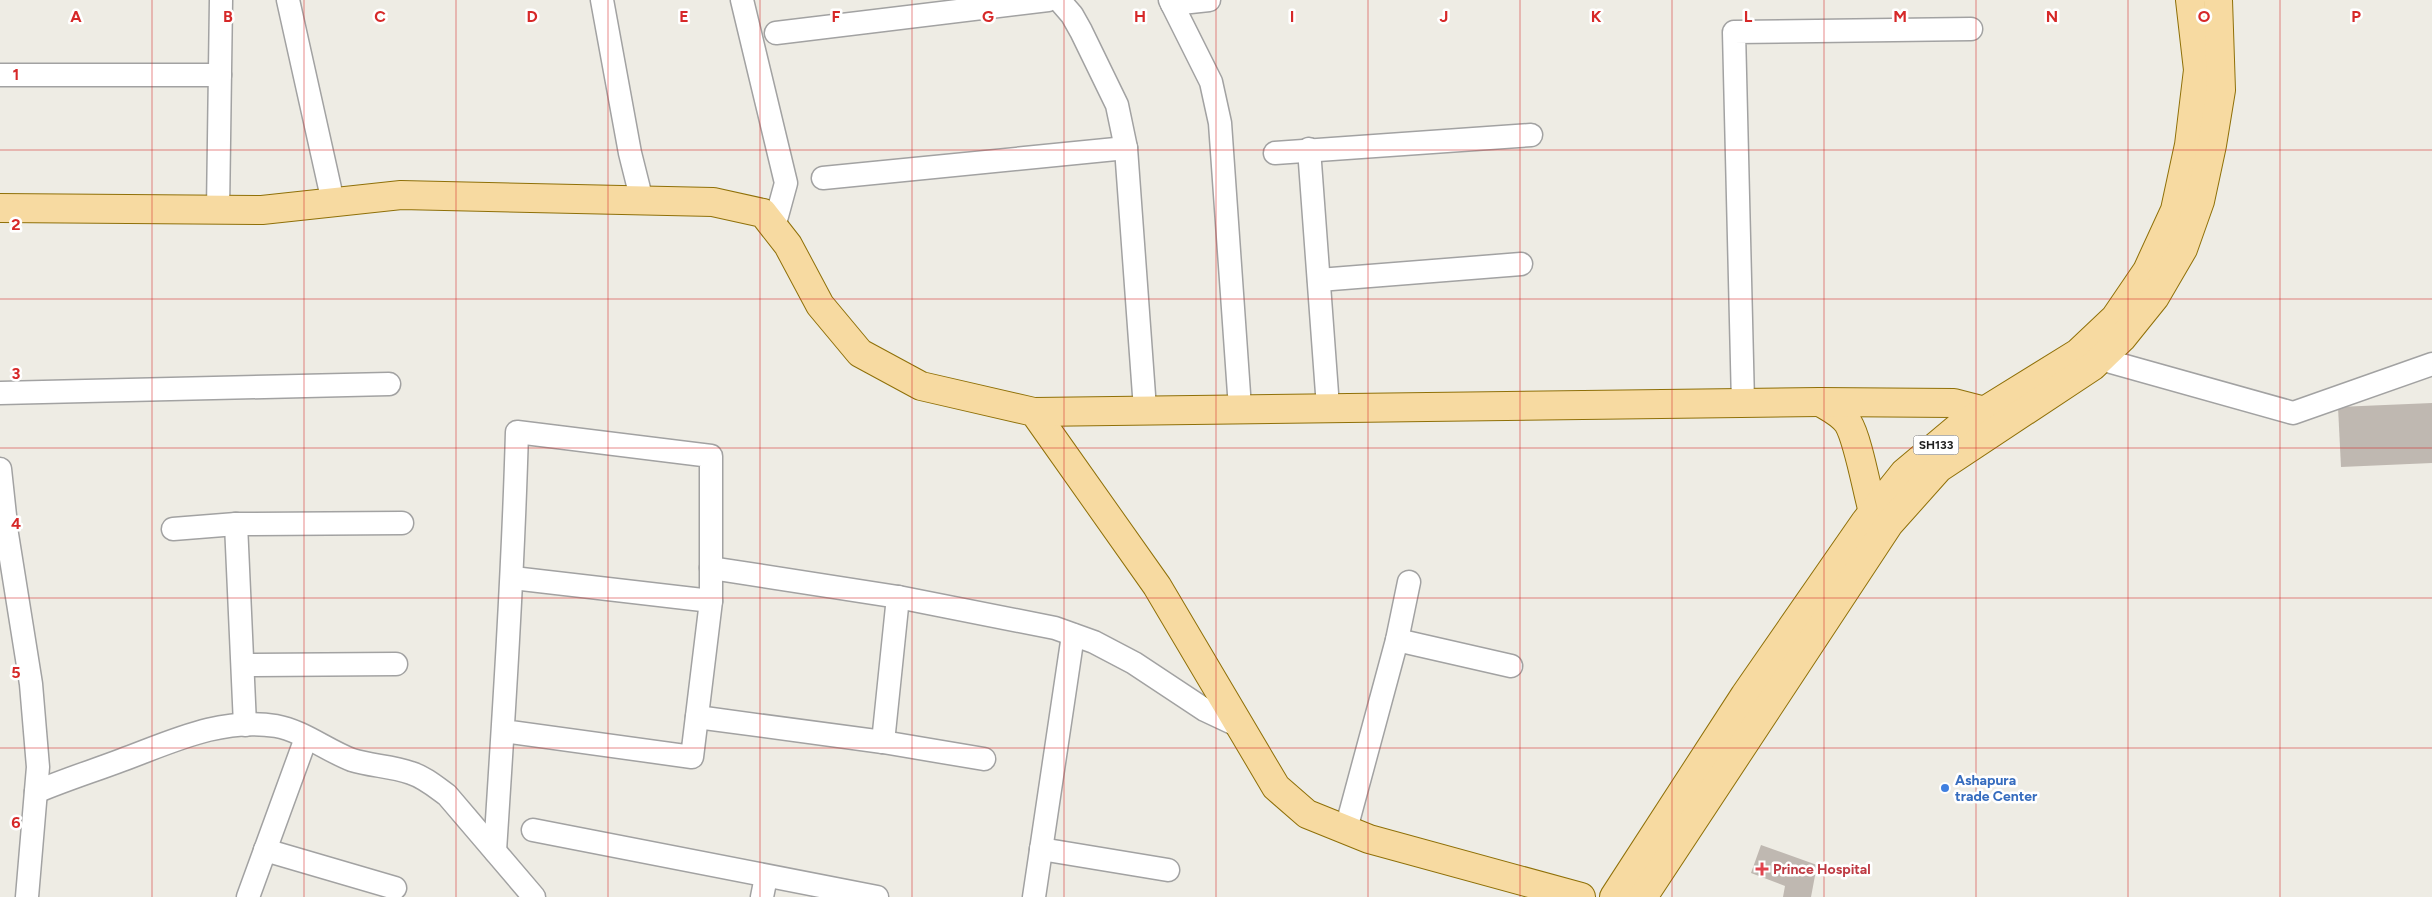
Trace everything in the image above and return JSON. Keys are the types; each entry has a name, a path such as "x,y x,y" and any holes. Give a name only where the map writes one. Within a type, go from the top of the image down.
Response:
{"main road":[{"name":"SH133","path":"1614,897 1745,695 1881,518 1904,473 1960,426 1996,417 2089,356 2146,271 2175,210 2202,138 2198,70 2190,0"},
{"path":"2202,138 2221,90 2218,0"},
{"path":"0,208 262,210 400,195 713,202 763,213 788,245 820,305 860,352 921,386 1034,412 1145,409 1820,402 1954,403 1996,417"},
{"path":"1643,897 1881,518 1851,429 1838,412 1820,402"},
{"path":"1034,412 1157,586 1276,787 1307,814 1369,838 1581,897"}],"street":[{"path":"218,210 221,0"},
{"path":"288,0 332,202"},
{"path":"602,0 630,153 642,200"},
{"path":"742,0 786,183 774,227"},
{"path":"776,33 1048,0"},
{"path":"1059,0 1072,15 1081,31 1117,105 1126,148 1145,409"},
{"path":"1209,0 1171,2 1210,82 1220,123 1240,408"},
{"path":"1742,403 1734,32 1971,29"},
{"path":"0,75 220,75"},
{"path":"1275,153 1309,149 1531,135"},
{"path":"823,178 1126,148"},
{"path":"1309,149 1328,407"},
{"path":"1319,280 1521,264"},
{"path":"2089,356 2293,413 2432,364"},
{"path":"0,393 390,384"},
{"path":"495,851 513,578 517,432 711,456 711,601 692,757 503,731"},
{"path":"0,469 7,534 31,684 38,767 27,897"},
{"path":"174,529 236,524 402,523"},
{"path":"236,524 245,725"},
{"path":"711,568 898,597 1032,622 1073,634 1134,663 1205,710 1239,726"},
{"path":"513,578 711,601"},
{"path":"1346,829 1397,640 1409,582"},
{"path":"883,742 898,597"},
{"path":"1034,897 1073,634"},
{"path":"1397,640 1511,666"},
{"path":"243,665 396,664"},
{"path":"697,717 883,742 984,759"},
{"path":"36,792 68,778 210,728 245,725 281,728 299,733 352,760 368,765 404,770 423,779 447,795 534,897"},
{"path":"248,897 306,738"},
{"path":"533,830 764,887 878,897"},
{"path":"1040,849 1168,870"},
{"path":"266,850 395,888"}],"building":[{"path":"2432,403 2432,463 2341,467 2338,407"},
{"path":"1761,845 1817,865 1811,897 1783,897 1785,886 1751,873"}],"place":[{"name":"Ashapura trade Center","path":"1945,788"},
{"name":"Prince Hospital","path":"1762,869"}]}
